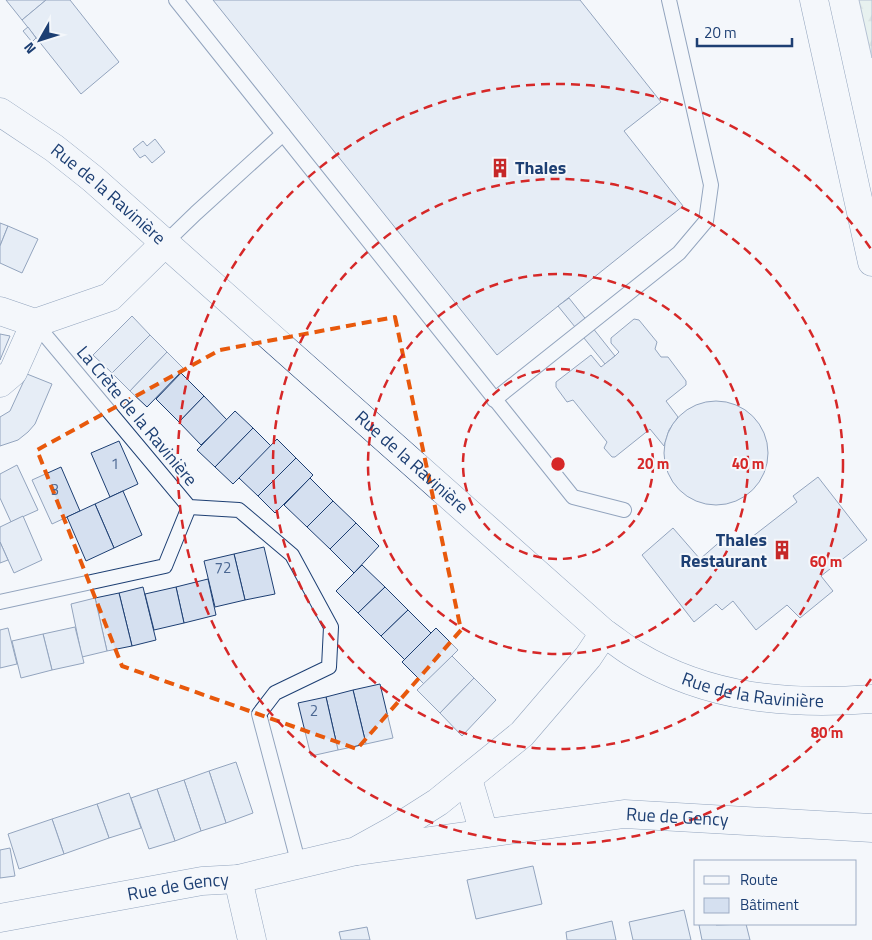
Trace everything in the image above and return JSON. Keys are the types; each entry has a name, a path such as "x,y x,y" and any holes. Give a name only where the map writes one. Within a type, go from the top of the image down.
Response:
{"street":[{"path":"814,0 872,262"},
{"name":"Rue de la Ravinière","path":"0,112 54,148 166,242 604,633 636,655 667,671 706,686 742,696 829,702 872,699"},
{"path":"0,310 35,323 110,297 166,242"},
{"path":"0,383 13,372 35,323"},
{"name":"Rue de Gency","path":"356,851 438,802 522,734 536,720 588,657 604,633"},
{"path":"468,779 484,833"},
{"name":"Rue de Gency","path":"0,918 202,881 238,879 356,851 624,814 872,828"},
{"path":"238,879 252,940"}],"lane":[{"path":"176,0 573,497 624,510"},
{"path":"494,400 679,253 706,221 711,185 669,0"},
{"path":"166,242 196,212 283,134"},
{"name":"La Crète de la Ravinière","path":"35,323 189,507 240,510 292,555 331,627 329,666 275,694 259,714 299,865"},
{"path":"0,602 165,566 189,507"}],"highlighted area":[{"path":"395,317 461,630 357,749 122,666 37,450 220,350"}],"green space":[{"path":"859,0 872,0 872,58"}],"building":[{"path":"6,0 46,0 22,20"},
{"path":"46,0 70,0 119,62 81,94 22,20"},
{"name":"Thales","path":"213,0 580,0 661,102 624,131 683,206 497,355"},
{"path":"28,27 36,38 32,42 23,31"},
{"path":"155,139 165,152 152,163 145,155 140,158 133,149 143,141 147,146"},
{"path":"0,223 8,226 0,246"},
{"path":"8,226 38,239 22,273 0,263 0,246"},
{"path":"569,298 615,356 605,364 558,306"},
{"path":"132,316 150,335 112,373 93,355"},
{"path":"634,319 639,320 657,342 655,349 661,357 668,357 686,381 686,385 666,401 678,417 669,430 664,446 650,429 615,457 612,457 604,448 607,442 573,400 567,402 556,387 556,382 591,355 601,367 615,356 619,352 611,343 611,338"},
{"path":"0,334 10,336 0,360"},
{"path":"150,335 167,352 130,391 112,373"},
{"path":"167,352 184,369 147,407 130,391"},
{"path":"181,373 204,396 179,422 156,399"},
{"path":"27,374 52,384 35,424 18,440 0,446 0,417 10,411"},
{"path":"204,396 227,420 201,445 179,422"},
{"path":"716,401 736,405 753,416 764,433 768,453 764,473 753,490 736,501 716,505 696,501 679,490 668,473 664,453 668,433 679,416 696,405"},
{"path":"235,411 253,428 215,467 197,450"},
{"path":"253,428 271,446 233,484 215,467"},
{"path":"277,439 296,458 258,496 239,478"},
{"path":"119,441 138,484 110,497 91,453"},
{"path":"296,458 313,475 275,513 258,496"},
{"path":"17,465 38,510 11,522 0,498 0,474"},
{"path":"61,467 80,511 52,524 32,480"},
{"name":"Thales Restaurant","path":"818,477 867,540 821,576 833,591 800,618 787,605 756,630 733,601 722,610 716,604 694,622 642,555 673,528 700,559 723,539 729,546 738,538 743,544 797,502 793,496"},
{"path":"310,478 333,501 307,527 284,505"},
{"path":"123,491 142,535 114,548 95,504"},
{"path":"333,501 356,523 330,549 307,527"},
{"path":"95,504 114,548 86,561 67,517"},
{"path":"23,516 42,560 14,573 0,542 0,527"},
{"path":"356,523 379,546 354,573 330,549"},
{"path":"0,542 8,560 0,563"},
{"path":"264,547 275,594 245,600 234,554"},
{"path":"234,554 245,600 215,607 204,561"},
{"path":"362,565 385,587 358,613 336,591"},
{"path":"208,579 216,615 184,623 176,587"},
{"path":"143,587 156,640 132,646 119,593"},
{"path":"176,587 184,623 154,630 145,594"},
{"path":"385,587 408,610 381,636 358,613"},
{"path":"119,593 132,646 107,651 95,598"},
{"path":"95,598 107,651 82,657 71,604"},
{"path":"408,610 431,633 405,660 381,636"},
{"path":"75,627 84,663 52,670 43,634"},
{"path":"8,628 17,664 0,668 0,630"},
{"path":"436,628 458,650 424,684 402,662"},
{"path":"43,634 52,670 21,678 12,641"},
{"path":"452,656 474,678 440,713 417,690"},
{"path":"474,678 496,700 462,736 440,713"},
{"path":"380,684 393,738 366,744 353,690"},
{"path":"353,690 366,744 338,750 326,697"},
{"path":"326,697 338,750 311,756 298,703"},
{"path":"236,762 253,813 226,823 209,771"},
{"path":"209,771 226,823 201,831 184,780"},
{"path":"184,780 201,831 175,841 157,789"},
{"path":"157,789 175,841 149,849 131,798"},
{"path":"129,793 141,828 109,838 97,804"},
{"path":"97,804 109,838 64,854 52,819"},
{"path":"52,819 64,854 19,869 8,834"},
{"path":"10,848 15,876 0,878 0,850"},
{"path":"533,866 542,904 476,919 467,880"},
{"path":"684,910 691,940 633,940 629,922"},
{"path":"612,921 616,940 567,940 566,932"},
{"path":"699,925 746,925 750,940 702,940"},
{"path":"367,927 370,940 341,940 339,932"}],"place":[{"name":"Thales","path":"500,168"},
{"name":"Thales Restaurant","path":"782,550"}]}
